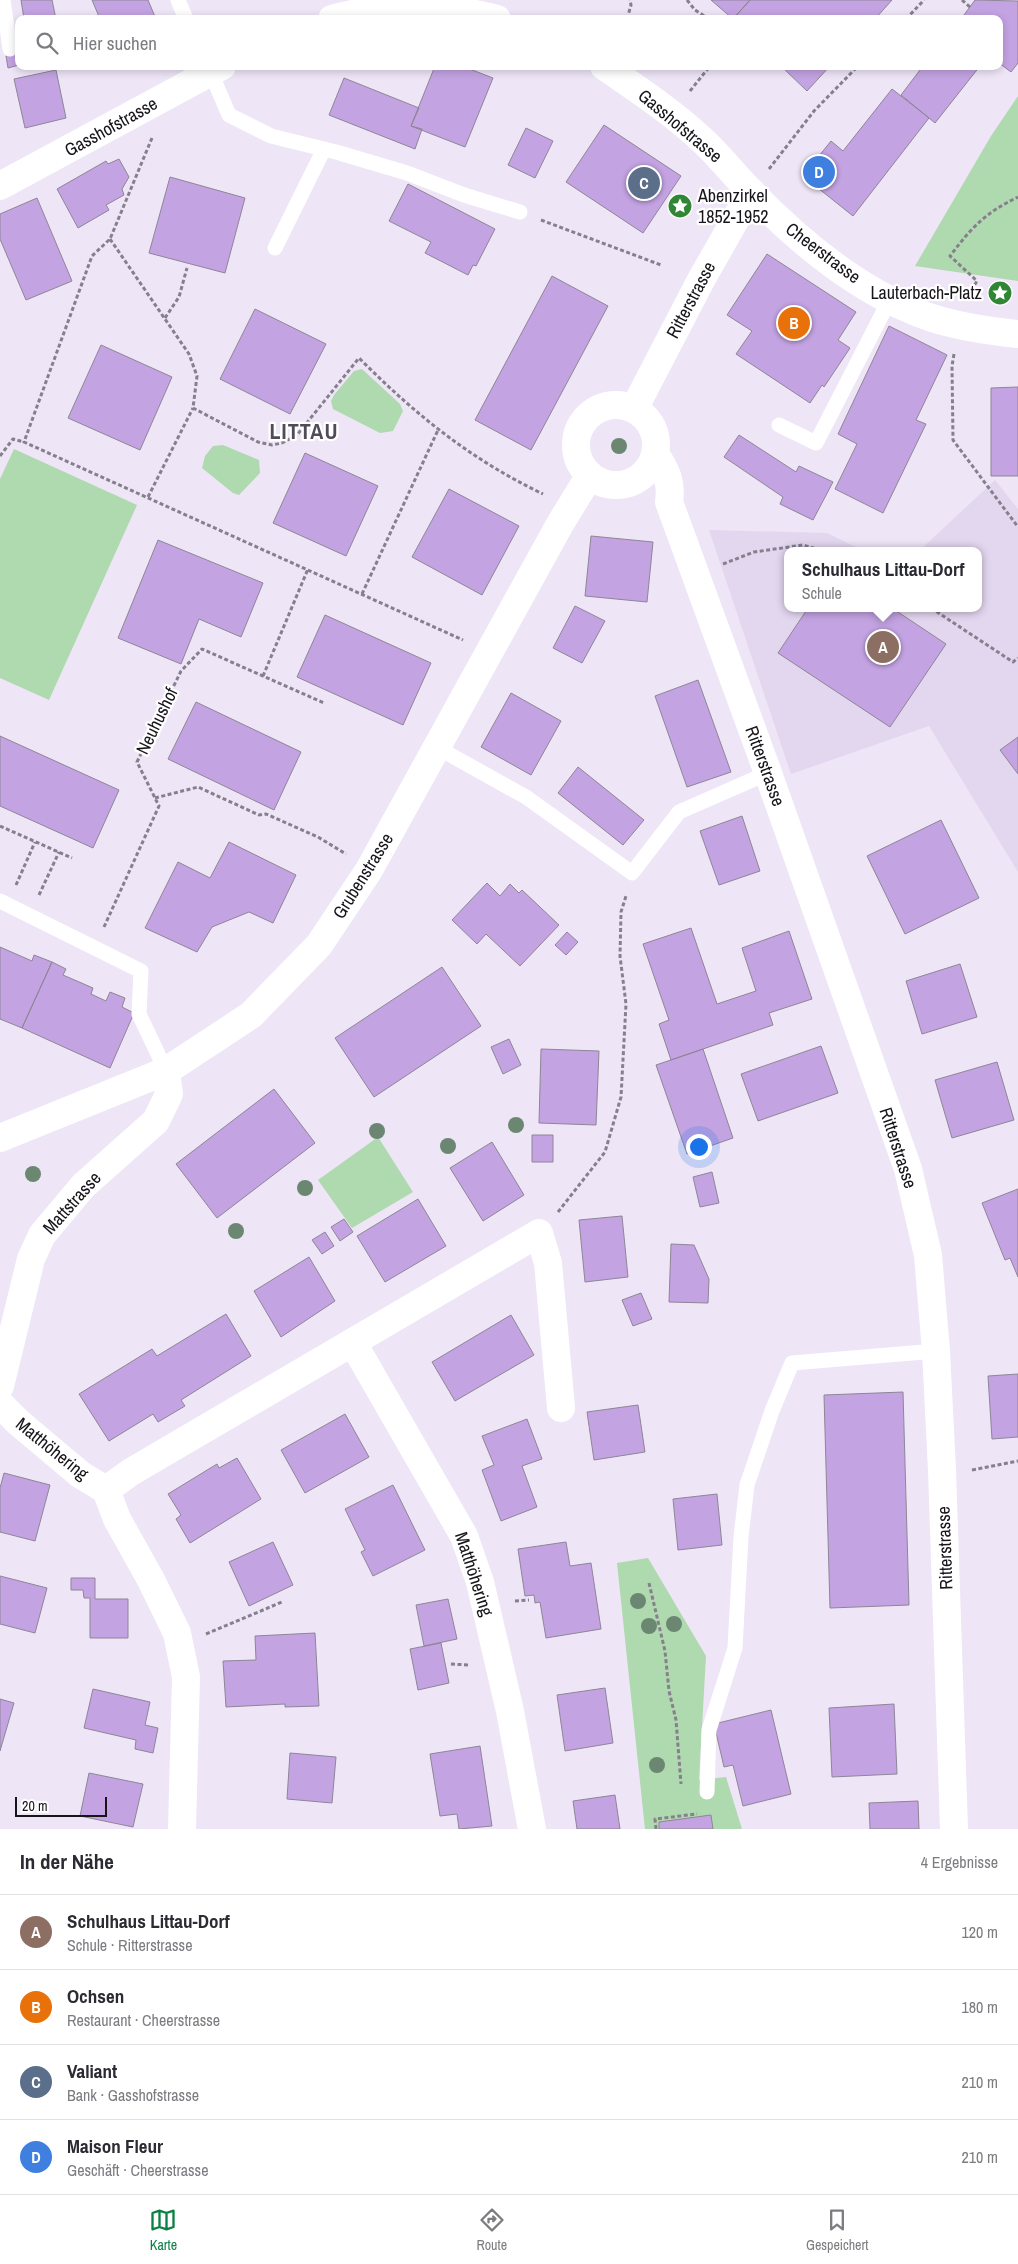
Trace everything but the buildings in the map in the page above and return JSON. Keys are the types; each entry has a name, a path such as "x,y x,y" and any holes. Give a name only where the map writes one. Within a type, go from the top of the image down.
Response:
{"street":[{"path":"341,11 394,10 443,5 482,15"},
{"name":"Gasshofstrasse","path":"0,186 210,70"},
{"name":"Gasshofstrasse","path":"610,70 671,114 759,182"},
{"name":"Cheerstrasse","path":"759,182 808,245 849,274 890,299 934,318 975,329 1018,334"},
{"name":"Ritterstrasse","path":"634,409 700,280 759,182"},
{"path":"609,405 622,405 634,409 650,423 656,443 655,454 646,472 629,482 616,485 602,482 590,475 582,466 577,454 576,441 580,428 587,418 597,410 609,405"},
{"name":"Ritterstrasse","path":"655,454 665,469 671,487 669,502 768,773 908,1170 928,1255 936,1351 942,1470 954,1829"},
{"name":"Grubenstrasse","path":"0,1138 166,1071 251,1015 319,946 369,870 560,524 590,475"},
{"path":"629,482 669,502"},
{"name":"Mattstrasse","path":"0,1386 31,1259 42,1235 83,1186 156,1120 164,1109 169,1094 166,1071"},
{"path":"539,1233 548,1263 561,1408"},
{"name":"Matthöhering","path":"106,1490 131,1472 539,1233"},
{"name":"Matthöhering","path":"353,1343 464,1536 480,1582 510,1710 532,1829"},
{"name":"Matthöhering","path":"0,1404 18,1422 81,1475 106,1490 117,1519 175,1628 186,1677 182,1829"}],"lane":[{"path":"3,0 10,49"},
{"path":"178,0 184,15"},
{"path":"215,70 229,115 271,136 406,173 464,195 520,212"},
{"path":"275,248 324,149"},
{"path":"779,424 816,443 890,299"},
{"path":"438,748 526,796 632,873 678,812 768,773"},
{"path":"4,903 141,971 139,1014 166,1071"},
{"path":"707,1792 709,1730 735,1648 741,1537 747,1485 772,1411 792,1363 936,1351"}],"path":[{"path":"628,15 631,5 630,0"},
{"path":"687,0 695,10 703,15"},
{"path":"910,15 924,0"},
{"path":"962,0 970,7"},
{"path":"759,182 814,111 854,70"},
{"path":"24,442 92,256 110,239 153,137"},
{"path":"968,296 977,281 950,256 972,227 996,208 1018,197"},
{"path":"520,212 660,265"},
{"path":"110,239 165,318 194,364 197,376 193,408 148,497"},
{"path":"165,318 179,297 187,268"},
{"path":"955,351 952,366 953,440 1018,527"},
{"path":"193,408 258,442 272,445 282,443 297,435 358,358 421,417 456,445 497,471 544,495"},
{"path":"362,594 438,430"},
{"path":"0,456 13,439 24,442 490,652"},
{"path":"789,547 803,545 810,547"},
{"path":"696,574 754,552 784,548"},
{"path":"263,676 308,569"},
{"path":"937,612 1013,662 1018,658"},
{"name":"Neuhushof","path":"155,798 137,762 181,671 202,649 324,703"},
{"path":"94,948 160,806 155,798 198,787 259,815 266,814 318,837 348,855"},
{"path":"0,826 72,858"},
{"path":"4,903 35,842"},
{"path":"30,916 59,852"},
{"path":"539,1233 569,1201 605,1152 614,1125 621,1097 626,1004 620,956 622,912 632,873"},
{"path":"942,1470 960,1473 1018,1460"},
{"path":"649,1583 665,1651 669,1692 676,1720 681,1784"},
{"path":"179,1644 248,1618 282,1602"},
{"path":"656,1829 655,1819 697,1814"}],"shaded area":[{"path":"995,480 1018,509 1018,872 929,726 791,774 709,530 827,533 856,547 784,547 784,612 982,612 982,547 923,547"}],"green space":[{"path":"1018,96 1018,281 915,266 991,136"},
{"path":"362,369 400,404 403,411 393,431 380,433 333,409 331,401 334,395 354,371"},
{"path":"223,445 259,460 260,473 239,495 233,493 202,468 205,456 213,446"},
{"path":"14,449 137,505 49,700 0,678 0,479"},
{"path":"378,1137 413,1192 352,1228 318,1180"},
{"path":"648,1558 706,1656 699,1780 726,1777 742,1829 645,1829 617,1563"}],"place":[{"name":"Maison Fleur","path":"819,172"},
{"name":"Valiant","path":"644,183"},
{"name":"Abenzirkel 1852-1952","path":"680,206"},
{"name":"Lauterbach-Platz","path":"1000,293"},
{"name":"Ochsen","path":"794,323"},
{"name":"Schulhaus Littau-Dorf","path":"883,647"}],"district":[{"name":"LITTAU","path":"304,431"}]}
